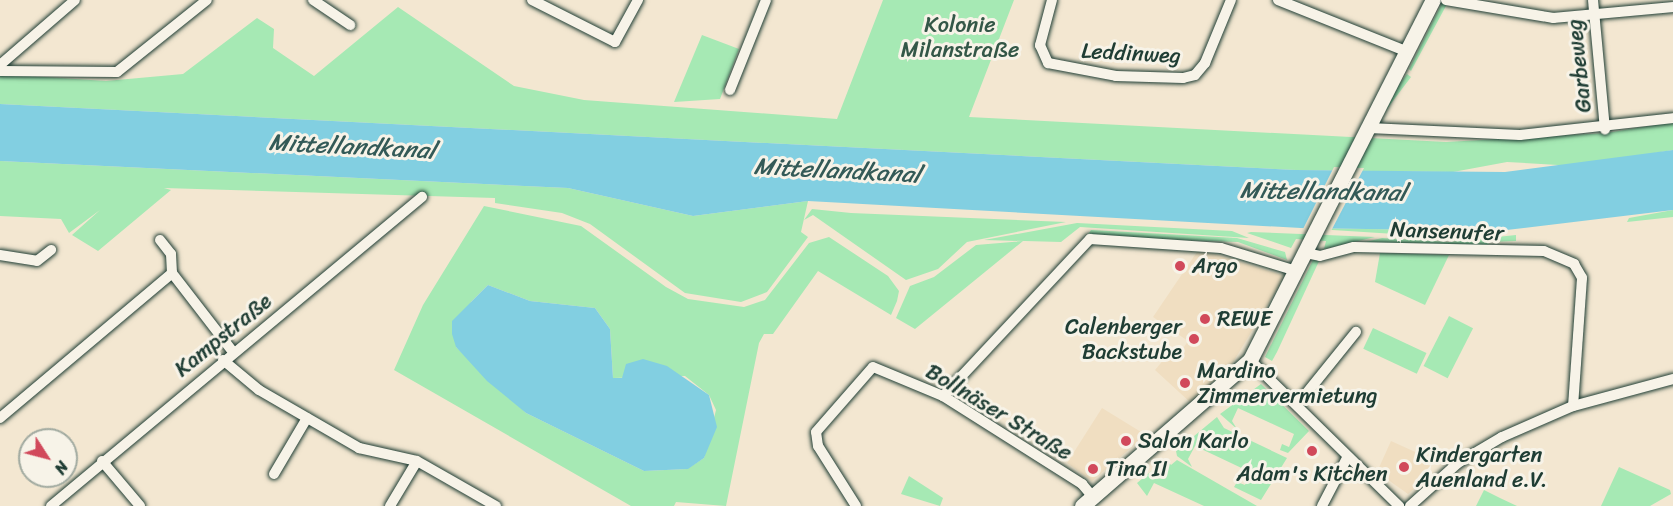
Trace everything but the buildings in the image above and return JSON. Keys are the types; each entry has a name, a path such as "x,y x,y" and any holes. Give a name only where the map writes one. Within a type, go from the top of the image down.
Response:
{"street":[{"path":"0,64 75,0"},
{"path":"0,70 117,72 207,0"},
{"path":"313,0 350,25"},
{"path":"532,0 615,42 624,34 638,0"},
{"path":"730,90 766,0"},
{"name":"Leddinweg","path":"1052,0 1040,45 1048,63 1116,76 1183,78 1195,75 1205,63 1231,0"},
{"path":"1088,501 1250,360 1408,52 1432,0"},
{"path":"1446,0 1513,14 1593,18 1673,7"},
{"name":"Garbeweg","path":"1593,0 1605,129"},
{"path":"1286,1 1408,52"},
{"path":"1369,128 1481,136 1605,129 1673,118"},
{"name":"Kampstraße","path":"51,506 233,352 422,197"},
{"path":"943,396 1090,239 1221,248 1296,271"},
{"path":"160,240 171,254 172,273 233,352"},
{"name":"Nansenufer","path":"1309,246 1320,256 1354,247 1544,251 1581,272 1573,406"},
{"path":"0,255 37,261 51,250"},
{"path":"0,418 172,273"},
{"path":"1297,405 1356,332"},
{"path":"224,360 260,390 359,448 417,461 496,506"},
{"path":"1250,360 1347,458 1399,506"},
{"name":"Bollnäser Straße","path":"856,506 815,441 820,424 873,367 943,396 1082,483 1088,501"},
{"path":"1410,506 1484,446 1573,406 1673,379"},
{"path":"274,474 307,418"},
{"path":"1322,506 1347,458"},
{"path":"390,506 417,461"},
{"path":"102,462 141,506"}],"shaded area":[{"path":"1199,249 1285,276 1232,364 1191,403 1155,370 1175,346 1182,350 1188,341 1153,317"},
{"path":"1102,408 1146,435 1092,481 1067,463"},
{"name":"Kindergarten Auenland e.V.","path":"1391,441 1422,455 1419,461 1430,466 1424,480 1408,494 1377,472"}],"green space":[{"name":"Kolonie Milanstraße","path":"883,0 1014,0 969,117 1446,142 1606,133 1673,122 1673,150 1575,166 1507,162 1453,172 1296,170 0,104 0,74 106,81 183,74 257,18 274,29 273,48 314,76 398,7 514,86 584,100 837,119"},
{"path":"1442,3 1447,4 1411,71 1409,69"},
{"path":"702,35 739,49 720,99 674,102"},
{"path":"1407,74 1411,77 1383,115 1379,112"},
{"path":"0,161 568,188 693,216 808,201 801,232 808,237 767,292 741,302 685,293 590,224 562,213 495,203 495,198 164,188 171,190 98,251 72,235 100,210 69,233 61,219 0,216"},
{"path":"484,206 581,226 666,287 688,299 744,307 765,300 809,243 829,237 888,276 899,291 891,315 818,271 773,334 764,334 759,343 726,506 676,502 674,506 631,506 394,370 423,305","holes":["488,285 530,301 595,308 610,329 613,378 685,376 709,395 716,410 704,458 687,469 644,471 526,413 456,347 471,302"]},
{"path":"812,209 851,213 1066,222 967,242 938,269 906,280 813,215 804,220"},
{"path":"1673,210 1673,217 1627,222 1629,218"},
{"path":"1077,223 1232,231 1249,238 1080,227 1061,242 984,240"},
{"path":"1301,228 1498,231 1498,233 1442,237"},
{"path":"1091,230 1237,238 1285,252 1287,260 1238,242 1086,237"},
{"path":"1247,233 1375,237 1324,249 1326,241 1296,239 1291,248"},
{"path":"1516,235 1516,241 1489,242 1488,249 1358,244 1382,238 1449,242"},
{"path":"1023,241 915,329 896,318 910,286 934,277 976,245"},
{"path":"1380,253 1449,255 1425,305 1375,282"},
{"path":"1320,259 1272,361 1265,357 1313,260"},
{"path":"1449,316 1473,328 1448,378 1424,366"},
{"path":"1373,328 1426,353 1417,374 1363,349"},
{"path":"1261,384 1309,431 1288,453 1280,450 1282,444 1289,447 1294,434 1238,408 1232,421 1237,429 1220,414"},
{"path":"1217,417 1224,428 1287,458 1261,500 1234,487 1237,482 1245,485 1250,472 1195,446 1188,459 1192,467 1177,456 1176,451"},
{"path":"1166,459 1171,465 1177,460 1257,506 1204,506 1154,483 1147,496 1137,483"},
{"path":"1619,467 1670,490 1671,494 1650,506 1601,506"},
{"path":"909,476 943,498 940,506 901,494"},
{"path":"1484,490 1500,498 1517,506 1476,506"}],"water":[{"name":"Mittellandkanal","path":"0,104 1296,170 1505,172 1673,150 1673,210 1498,231 1301,228 808,201 693,216 568,188 0,161"},
{"path":"488,285 530,301 595,308 610,329 613,378 622,378 626,364 643,359 667,366 709,395 717,427 704,458 688,469 644,471 526,413 487,381 456,347 452,334 452,321"}],"pier":[{"path":"1334,167 1364,168 1331,231 1302,231"}],"place":[{"name":"Argo","path":"1180,266"},
{"name":"REWE","path":"1205,319"},
{"name":"Calenberger Backstube","path":"1194,339"},
{"name":"Mardino Zimmervermietung","path":"1185,383"},
{"name":"Salon Karlo","path":"1126,441"},
{"name":"Adam's Kitchen","path":"1312,451"},
{"name":"Kindergarten Auenland e.V.","path":"1404,467"},
{"name":"Tina II","path":"1093,469"}]}
